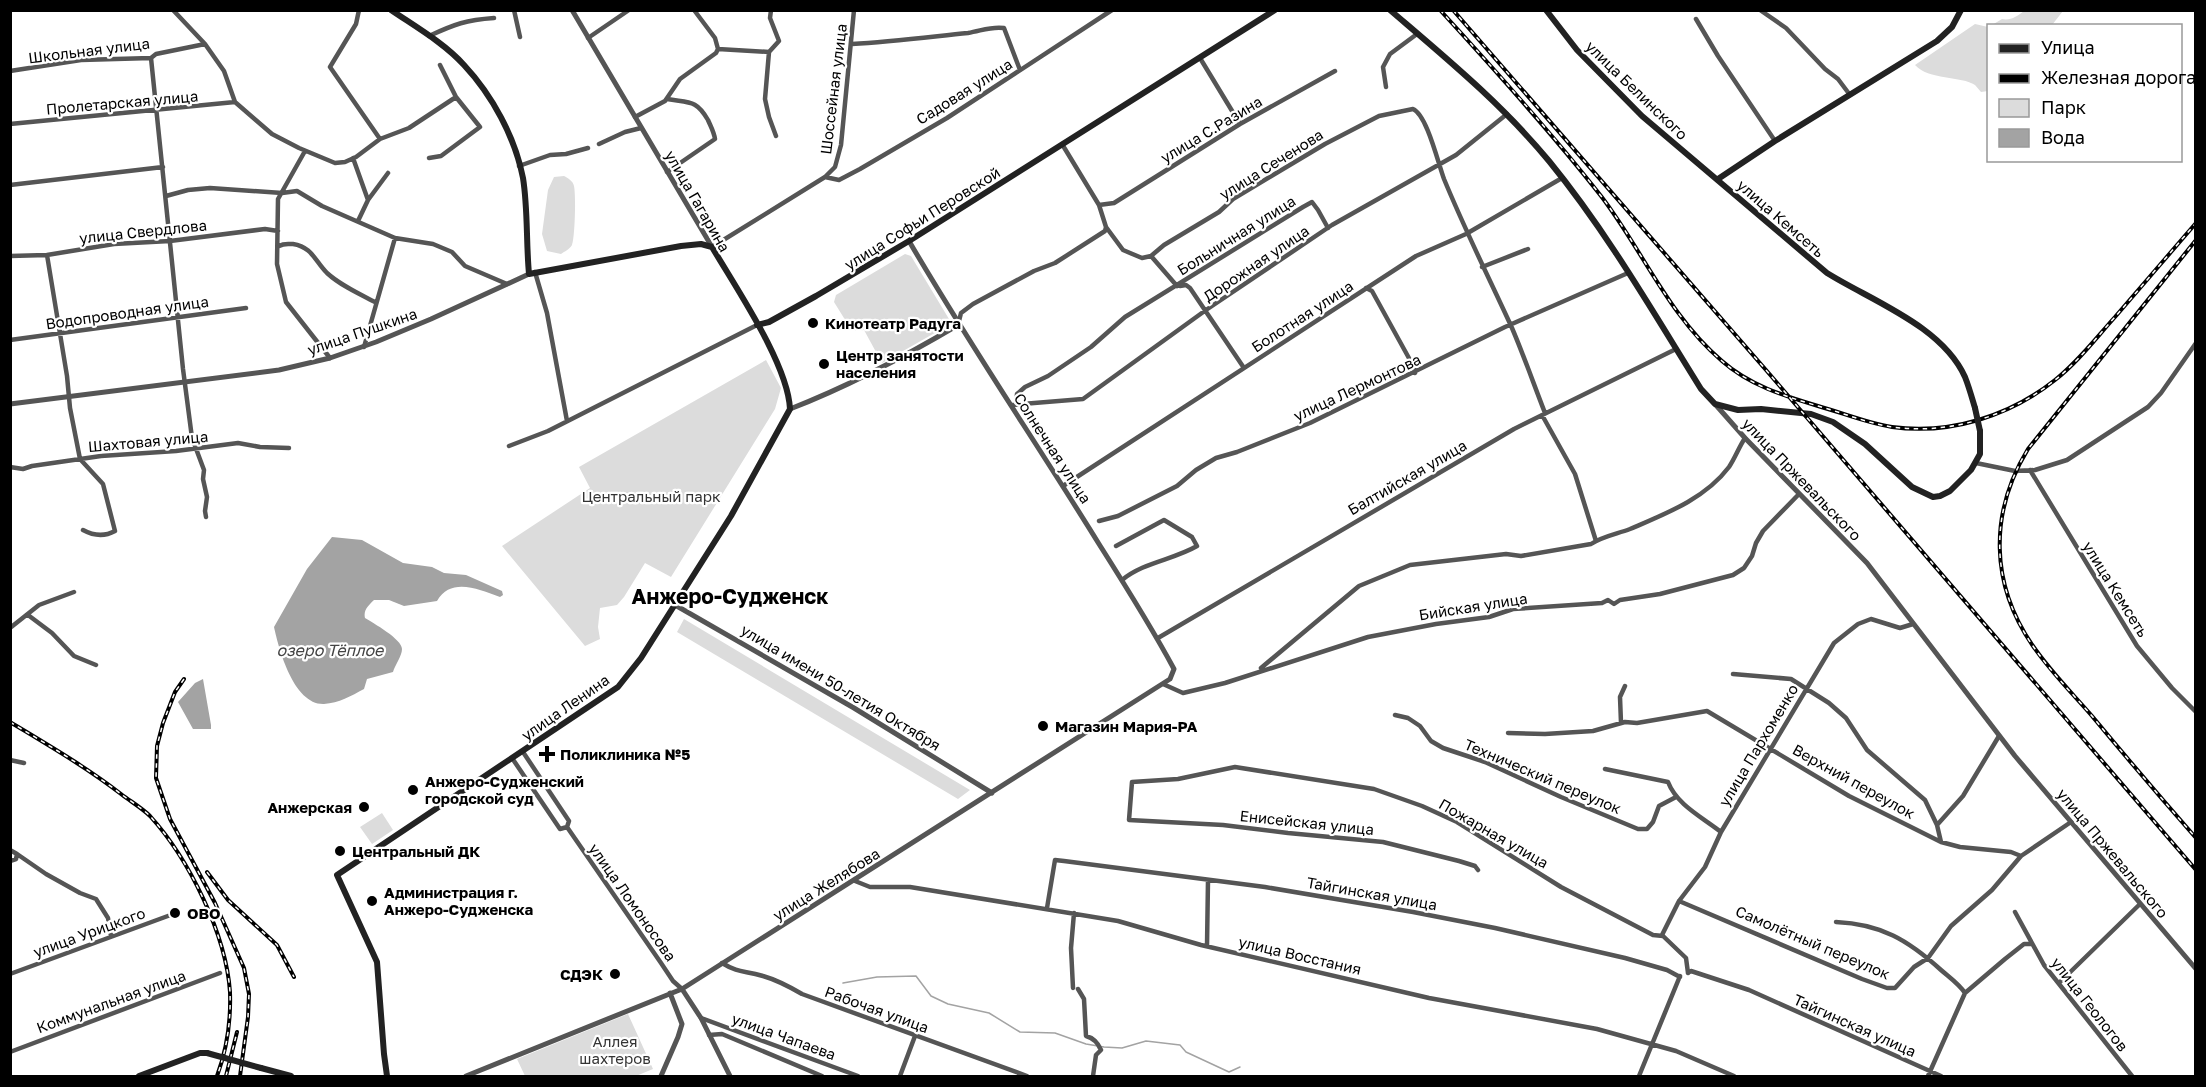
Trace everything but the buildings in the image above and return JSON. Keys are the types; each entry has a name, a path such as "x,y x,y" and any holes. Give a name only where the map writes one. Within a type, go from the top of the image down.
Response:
{"main road":[{"path":"391,10 464,64 491,99 507,131 519,166 525,200 532,273"},
{"name":"улица Софьи Перовской","path":"757,326 769,322 816,296 909,241 1275,10"},
{"name":"улица Пржевальского","path":"1390,10 1469,77 1507,114 1562,178 1628,273 1701,389 1715,404"},
{"name":"улица Белинского","path":"1546,10 1577,50 1642,116 1718,178"},
{"name":"улица Кемсеть","path":"1961,10 1952,27 1937,41 1718,178 1827,273 1857,292 1907,318 1930,334 1950,353 1965,376 1975,408 1981,446 1976,463"},
{"name":"улица Пушкина","path":"532,273 681,246 700,244 711,247"},
{"name":"улица Гагарина","path":"711,247 757,326 789,393 790,409"},
{"path":"1715,404 1738,410 1811,414 1833,422 1865,444 1912,487 1927,496 1940,496 1950,491 1976,463"},
{"name":"улица Ленина","path":"387,1077 377,962 337,875 618,687 641,658 747,489 790,409"},
{"path":"139,1077 200,1053 207,1053 291,1077"}],"street":[{"path":"173,10 205,44 224,71 235,102 272,134 335,163 354,158 380,139 409,128 456,97"},
{"path":"359,10 356,24 330,67 380,139"},
{"name":"улица Гагарина","path":"572,10 711,247"},
{"path":"588,38 629,10"},
{"path":"635,117 667,99 680,79 716,53 718,49 715,38 694,10"},
{"path":"771,10 770,18 779,41 769,52 765,99 776,136"},
{"name":"Шоссейная улица","path":"711,247 825,177 835,167 841,145 854,10"},
{"name":"Садовая улица","path":"825,177 839,180 860,169 947,118 1112,10"},
{"path":"1760,10 1786,28 1825,69 1838,79 1850,95"},
{"path":"514,11 520,37"},
{"path":"429,36 453,24 494,18"},
{"path":"1696,19 1775,141"},
{"path":"852,44 897,42 975,32 993,27 1004,28 1020,70"},
{"path":"1386,87 1383,67 1390,54 1417,33"},
{"name":"Школьная улица","path":"10,71 81,60 151,58 156,54 205,44"},
{"path":"718,49 769,52"},
{"path":"151,58 192,438 204,470 203,478 207,496 206,517"},
{"path":"1200,58 1240,124"},
{"path":"429,158 441,156 480,127 456,97 440,65"},
{"name":"улица С.Разина","path":"1099,205 1114,203 1240,124 1335,71"},
{"path":"667,99 693,104 700,108 715,135 713,141 667,172"},
{"name":"Пролетарская улица","path":"10,124 235,102"},
{"name":"улица Сеченова","path":"1151,256 1195,225 1220,212 1233,199 1325,144 1378,116 1413,109 1418,111 1425,123 1439,166"},
{"name":"Дорожная улица","path":"1014,404 1083,399 1206,310 1328,228 1456,155 1507,114"},
{"path":"599,144 625,132 642,128"},
{"path":"1062,144 1099,205 1106,227 1123,250 1142,258 1151,256 1177,286"},
{"path":"519,166 550,155 566,154 588,148"},
{"path":"305,151 278,199 277,264 286,302 330,358"},
{"path":"354,158 368,200"},
{"path":"1439,166 1467,234 1511,326 1544,414 1575,474 1596,541"},
{"path":"10,185 163,167"},
{"path":"358,221 368,200 388,173"},
{"name":"Болотная улица","path":"1063,486 1416,256 1467,234 1562,178"},
{"path":"166,196 188,190 210,188 282,193 297,191 322,206 395,238 433,244 452,252 465,266 507,284"},
{"name":"Больничная улица","path":"1177,286 1311,202 1328,228"},
{"path":"790,409 872,374 958,325 961,314 973,304 1034,271 1055,263 1105,231 1106,227"},
{"name":"улица Свердлова","path":"10,256 47,255 114,244 170,241 266,229 278,231"},
{"path":"364,347 395,238"},
{"name":"Солнечная улица","path":"909,241 958,325 1014,404 1158,638 1174,669"},
{"path":"279,246 284,243 302,245 312,253 327,273 375,302"},
{"path":"1482,267 1528,249"},
{"path":"47,255 80,459 103,484 115,531 109,535 92,535 83,530"},
{"path":"532,273 547,313 567,421"},
{"name":"улица Пушкина","path":"10,404 279,370 330,358 431,320 532,273"},
{"name":"улица Лермонтова","path":"1099,521 1118,516 1177,486 1196,470 1216,458 1310,423 1511,326 1628,273"},
{"path":"1014,404 1017,394 1025,387 1048,376 1091,347 1125,317 1177,286 1186,285 1191,288 1244,368"},
{"path":"1366,288 1372,291 1416,373"},
{"name":"Водопроводная улица","path":"10,340 246,308"},
{"name":"улица Софьи Перовской","path":"509,446 548,431 757,326"},
{"path":"1976,463 2015,471 2032,470 2067,460 2148,407 2161,393 2196,343"},
{"name":"Балтийская улица","path":"1158,638 1504,435 1676,349"},
{"name":"улица Пржевальского","path":"1715,404 1745,438 1867,563 1999,736 2196,969"},
{"name":"Бийская улица","path":"1254,673 1270,663 1313,623 1359,586 1410,565 1506,554 1532,555 1591,544 1684,504 1710,486 1729,466 1745,438"},
{"name":"Шахтовая улица","path":"10,467 23,469 80,459 238,444 290,448"},
{"name":"улица Кемсеть","path":"2032,470 2137,646 2172,688 2196,712"},
{"name":"Бийская улица","path":"1163,684 1183,693 1224,683 1368,637 1489,617 1513,609 1602,603 1608,600 1614,604 1620,600 1660,594 1733,575 1744,568 1752,556 1762,531 1799,494"},
{"path":"1116,546 1164,520 1192,537 1197,546 1145,566 1122,580"},
{"path":"10,628 39,605 74,592"},
{"name":"улица имени 50-летия Октября","path":"675,605 854,708 992,793"},
{"path":"28,615 52,633 74,656 96,665"},
{"name":"улица Пархоменко","path":"1663,936 1679,901 1705,867 1721,832 1834,643 1858,624 1871,619 1900,628 1913,624"},
{"name":"улица Желябова","path":"466,1077 682,989 1163,684 1170,679 1174,669"},
{"path":"1733,674 1791,679 1829,703 1846,718 1867,750 1925,800 1937,825 1941,842 1960,847 2011,852 2021,856"},
{"path":"1621,723 1620,697 1625,686"},
{"name":"Верхний переулок","path":"1508,733 1545,734 1593,731 1621,723 1637,723 1707,711 1849,796 1941,842"},
{"name":"Технический переулок","path":"1395,716 1408,718 1420,726 1431,741 1443,748 1485,762 1638,829 1647,829 1653,822 1659,806 1676,797"},
{"path":"1937,825 1963,796 1999,736"},
{"name":"улица Ломоносова","path":"523,752 569,821 567,827"},
{"name":"улица Ломоносова","path":"513,758 560,829 567,827"},
{"path":"10,760 24,763"},
{"name":"Пожарная улица","path":"1150,780 1178,779 1235,767 1374,789 1422,806 1457,822 1561,887 1653,935 1663,936 1686,958 1689,972"},
{"path":"1605,769 1668,782 1676,797 1685,806 1721,832"},
{"name":"Енисейская улица","path":"1150,780 1132,782 1129,820 1223,825 1288,834 1383,842 1459,861 1475,866 1478,870"},
{"name":"Самолётный переулок","path":"1679,901 1862,979 1887,988 1895,988 1914,967 1928,958 1951,927 1992,890 2021,856 2071,822"},
{"name":"улица Ломоносова","path":"567,827 673,981 682,989"},
{"path":"10,850 46,874 96,899 108,918 111,936"},
{"path":"10,861 16,859 17,854"},
{"name":"Тайгинская улица","path":"1047,908 1055,860 1208,880 1390,908 1495,928 1625,958 1680,976"},
{"path":"1207,946 1208,880"},
{"name":"улица Восстания","path":"855,881 870,887 910,887 1118,921 1207,946 1429,998 1597,1029 1676,1051 1734,1077"},
{"path":"2059,983 2140,904"},
{"name":"улица Геологов","path":"2015,912 2044,965 2132,1077"},
{"name":"улица Урицкого","path":"10,974 177,913"},
{"path":"1074,913 1071,948 1076,989 1084,999 1086,1036 1092,1037 1101,1050 1096,1055 1093,1077"},
{"name":"Самолётный переулок","path":"1836,922 1881,929 1906,941 1965,993"},
{"path":"1929,1074 1965,993 2024,944 2031,944"},
{"name":"Рабочая улица","path":"722,963 735,972 761,975 802,994 1027,1077"},
{"path":"1639,1077 1680,976 1689,972"},
{"name":"Тайгинская улица","path":"1689,972 1749,990 1929,1074 1941,1077"},
{"name":"Коммунальная улица","path":"10,1052 220,973"},
{"path":"682,989 701,1018 730,1077"},
{"path":"660,1076 682,1024 670,993"},
{"name":"улица Чапаева","path":"701,1018 858,1077"},
{"name":"улица Чапаева","path":"710,1035 722,1034 822,1077"},
{"path":"900,1077 915,1036"}],"green space":[{"path":"2024,10 2063,11 2053,24 1994,24 2002,19 2014,18"},
{"path":"1975,24 1987,27 1987,91 1981,92 1969,82 1936,76 1915,65"},
{"path":"564,176 574,186 575,216 572,245 561,254 547,251 542,234 548,190 554,177"},
{"path":"905,254 911,256 949,319 947,326 882,363 864,330 852,331 834,302 836,295"},
{"name":"Центральный парк","path":"766,360 781,388 775,409 671,577 645,563 617,605 600,608 598,627 600,639 585,646 502,546 590,488 579,467"},
{"path":"684,619 970,790 958,799 677,632"},
{"path":"382,813 393,830 372,844 360,827"},
{"name":"Аллея шахтеров","path":"628,1014 653,1069 636,1076 525,1076 517,1059"}],"water":[{"name":"озеро Тёплое","path":"332,537 362,540 403,563 432,567 444,573 466,575 502,591 503,595 500,597 474,588 457,587 450,589 437,601 404,606 389,600 374,600 366,610 365,618 392,636 401,645 401,655 393,672 367,679 364,689 340,701 324,704 313,702 296,686 284,662 274,627 307,569"},
{"path":"203,679 211,729 193,729 178,702 195,683"}],"waterway":[{"path":"843,983 877,977 916,976 931,996 948,1004 989,1013 1020,1032 1055,1033 1086,1044 1104,1047 1122,1048 1146,1041 1180,1045 1186,1052 1229,1072 1240,1067"}],"railway":[{"path":"1440,10 1543,125 1601,196 1671,304 1703,343 1732,369 1767,389 1864,420 1892,427 1936,428 1978,420 2019,404 2055,380 2079,358 2196,223"},
{"path":"1453,10 2196,870"},
{"path":"2196,240 2028,449 2015,473 2006,498 2001,523 2000,548 2002,573 2009,598 2033,646 2196,838"},
{"path":"184,679 175,692 163,723 157,746 156,778 170,819 215,903 244,968 249,994 240,1076"},
{"path":"10,722 81,765 147,813 178,853 191,875 213,922 227,970 230,992 228,1035 217,1076"},
{"path":"207,872 228,900 277,945 294,977"},
{"path":"226,1076 237,1032"}],"place":[{"name":"Кинотеатр Радуга","path":"813,323"},
{"name":"Центр занятости населения","path":"824,364"},
{"name":"Магазин Мария-РА","path":"1043,726"},
{"name":"Поликлиника №5","path":"547,754"},
{"name":"Анжеро-Судженский городской суд","path":"413,790"},
{"name":"Анжерская","path":"364,807"},
{"name":"Центральный ДК","path":"340,851"},
{"name":"Администрация г. Анжеро-Судженска","path":"372,901"},
{"name":"ОВО","path":"175,913"},
{"name":"СДЭК","path":"615,974"}],"district":[{"name":"Анжеро-Судженск","path":"730,596"}]}
